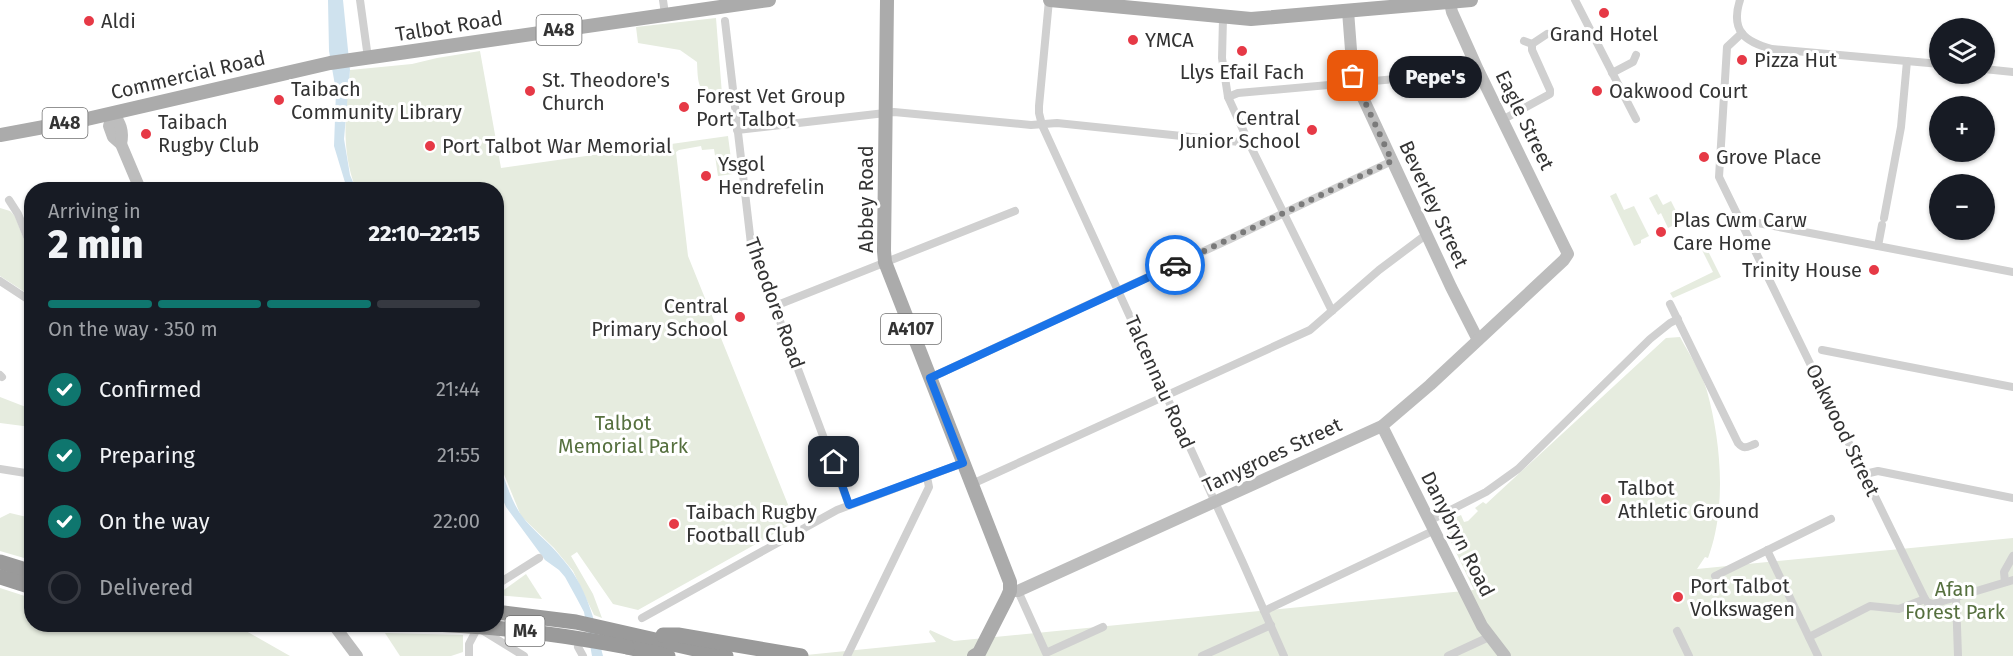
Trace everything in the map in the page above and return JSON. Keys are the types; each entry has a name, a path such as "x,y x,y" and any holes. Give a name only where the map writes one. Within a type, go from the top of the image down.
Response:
{"highway":[{"path":"0,562 24,570"},
{"path":"0,578 24,585"},
{"name":"M4","path":"504,613 576,622 668,656"},
{"name":"M4","path":"504,629 726,656"},
{"path":"637,646 678,636 801,656"}],"main road":[{"name":"Talbot Road","path":"349,60 664,7 769,0"},
{"name":"Abbey Road","path":"887,0 885,262 1014,591"},
{"path":"1050,0 1251,19 1471,0"},
{"name":"Commercial Road","path":"0,135 113,113 349,60"},
{"path":"977,655 1014,591"}],"street":[{"path":"360,0 368,58"},
{"name":"Talcennau Road","path":"1050,0 1039,106 1042,125 1284,656"},
{"path":"1575,0 1636,119"},
{"path":"1740,0 1736,17 1746,39 1756,45 1772,50 1929,63"},
{"name":"Eagle Street","path":"1450,3 1478,70 1568,254"},
{"name":"Beverley Street","path":"1348,11 1353,76 1455,296 1478,339"},
{"path":"1223,18 1222,58 1228,97 1248,143 1332,311"},
{"name":"Theodore Road","path":"725,21 751,244 849,505"},
{"name":"Oakwood Street","path":"1742,33 1727,47 1719,177 1925,599"},
{"path":"1502,120 1550,94 1528,42 1546,34"},
{"path":"1612,73 1634,62 1636,55"},
{"path":"1878,246 1901,127 1907,61"},
{"path":"1228,97 1238,93 1478,70"},
{"path":"1995,70 2013,72"},
{"path":"736,130 886,112 1042,125 1057,123 1248,143"},
{"path":"113,113 119,122 123,135 121,144 137,182"},
{"path":"930,378 1284,214 1392,161"},
{"path":"9,200 24,229"},
{"path":"774,306 1015,211"},
{"path":"1758,224 2013,272"},
{"path":"972,484 1310,330 1388,263 1427,234"},
{"name":"Tanygroes Street","path":"1014,591 1382,426 1568,254"},
{"path":"0,281 24,297"},
{"path":"1670,304 1738,443 1746,448 1755,444"},
{"path":"1264,611 1427,535 1432,525 1486,492 1518,469 1650,339 1678,319"},
{"path":"1822,350 2013,387"},
{"name":"Danybryn Road","path":"1382,426 1489,637 1505,656"},
{"path":"642,618 849,505 963,463"},
{"path":"0,469 24,473"},
{"path":"1865,474 1878,471 2013,498"},
{"path":"847,656 929,487 927,477"},
{"path":"1715,576 1831,519"},
{"path":"1767,550 1818,656"},
{"path":"1809,637 1873,605 1899,609 1925,599 1933,604 2009,581 2004,572 2013,556"},
{"path":"504,580 539,558"},
{"path":"1014,591 1046,653 1103,627"},
{"path":"1956,597 1958,656"},
{"path":"1202,656 1271,626"},
{"path":"1677,631 1689,656"},
{"path":"339,632 357,656"},
{"path":"469,656 469,644 475,632"},
{"path":"486,632 524,656"},
{"path":"1448,656 1489,637"},
{"path":"578,647 583,656"}],"green space":[{"path":"716,18 722,94 714,95 703,91 700,87 697,62 680,50 638,43 636,27"},
{"name":"Talbot Memorial Park","path":"480,51 501,168 728,136 733,174 718,176 714,149 702,150 701,146 676,152 688,256 795,522 638,610 613,604 577,552 571,556 593,594 602,618 594,615 573,571 554,548 521,516 504,474 504,182 354,182 346,144 350,70 412,64"},
{"path":"1616,193 1624,210 1634,206 1649,236 1634,246 1610,196"},
{"path":"1657,194 1663,205 1671,201 1679,217 1679,223 1673,228 1672,226 1668,228 1661,213 1658,215 1649,198"},
{"path":"0,208 10,211 15,216 24,240 24,291 0,276"},
{"path":"1705,245 1721,277 1673,298 1670,293 1713,272 1701,248"},
{"name":"Afan Forest Park","path":"1680,337 1705,384 1716,431 1720,475 1718,518 1714,538 1708,558 1705,557 1697,569 2013,538 2013,656 796,656 936,642 930,630 954,641 1474,590 1444,527 1447,525 1446,522 1461,515 1464,522 1468,521 1478,511 1475,508 1483,502 1486,504 1666,338"},
{"path":"0,397 24,406 24,426 0,423"},
{"path":"10,513 24,516 24,558 0,551 0,518"},
{"path":"526,574 542,599 504,596 504,590"},
{"path":"0,588 24,596 24,632 248,632 290,656 0,656"},
{"path":"385,633 463,635 463,652 451,656 400,656"}],"water":[{"path":"328,0 343,0 350,70 344,139 353,182 345,182 334,146 336,91 329,51"},
{"path":"504,477 522,516 556,551 577,579 593,616 603,656 592,656 584,612 565,577 545,560 506,507"}],"way so far":[{"path":"1175,265 1392,161 1353,76"}],"place":[{"name":"Grand Hotel","path":"1604,13"},
{"name":"Aldi","path":"89,21"},
{"name":"YMCA","path":"1133,40"},
{"name":"Llys Efail Fach","path":"1242,51"},
{"name":"Pizza Hut","path":"1742,60"},
{"name":"Pepe's","path":"1353,76"},
{"name":"St. Theodore's Church","path":"530,91"},
{"name":"Oakwood Court","path":"1597,91"},
{"name":"Taibach Community Library","path":"279,100"},
{"name":"Forest Vet Group Port Talbot","path":"684,107"},
{"name":"Central Junior School","path":"1312,130"},
{"name":"Taibach Rugby Club","path":"146,134"},
{"name":"Port Talbot War Memorial","path":"430,146"},
{"name":"Grove Place","path":"1704,157"},
{"name":"Ysgol Hendrefelin","path":"706,176"},
{"name":"Plas Cwm Carw Care Home","path":"1661,232"},
{"name":"Trinity House","path":"1874,270"},
{"name":"Central Primary School","path":"740,317"},
{"name":"Talbot Athletic Ground","path":"1606,499"},
{"name":"Taibach Rugby Football Club","path":"674,524"},
{"name":"Port Talbot Volkswagen","path":"1678,597"}],"route":[{"path":"834,462 849,505 963,463 930,378 1175,265"}]}
